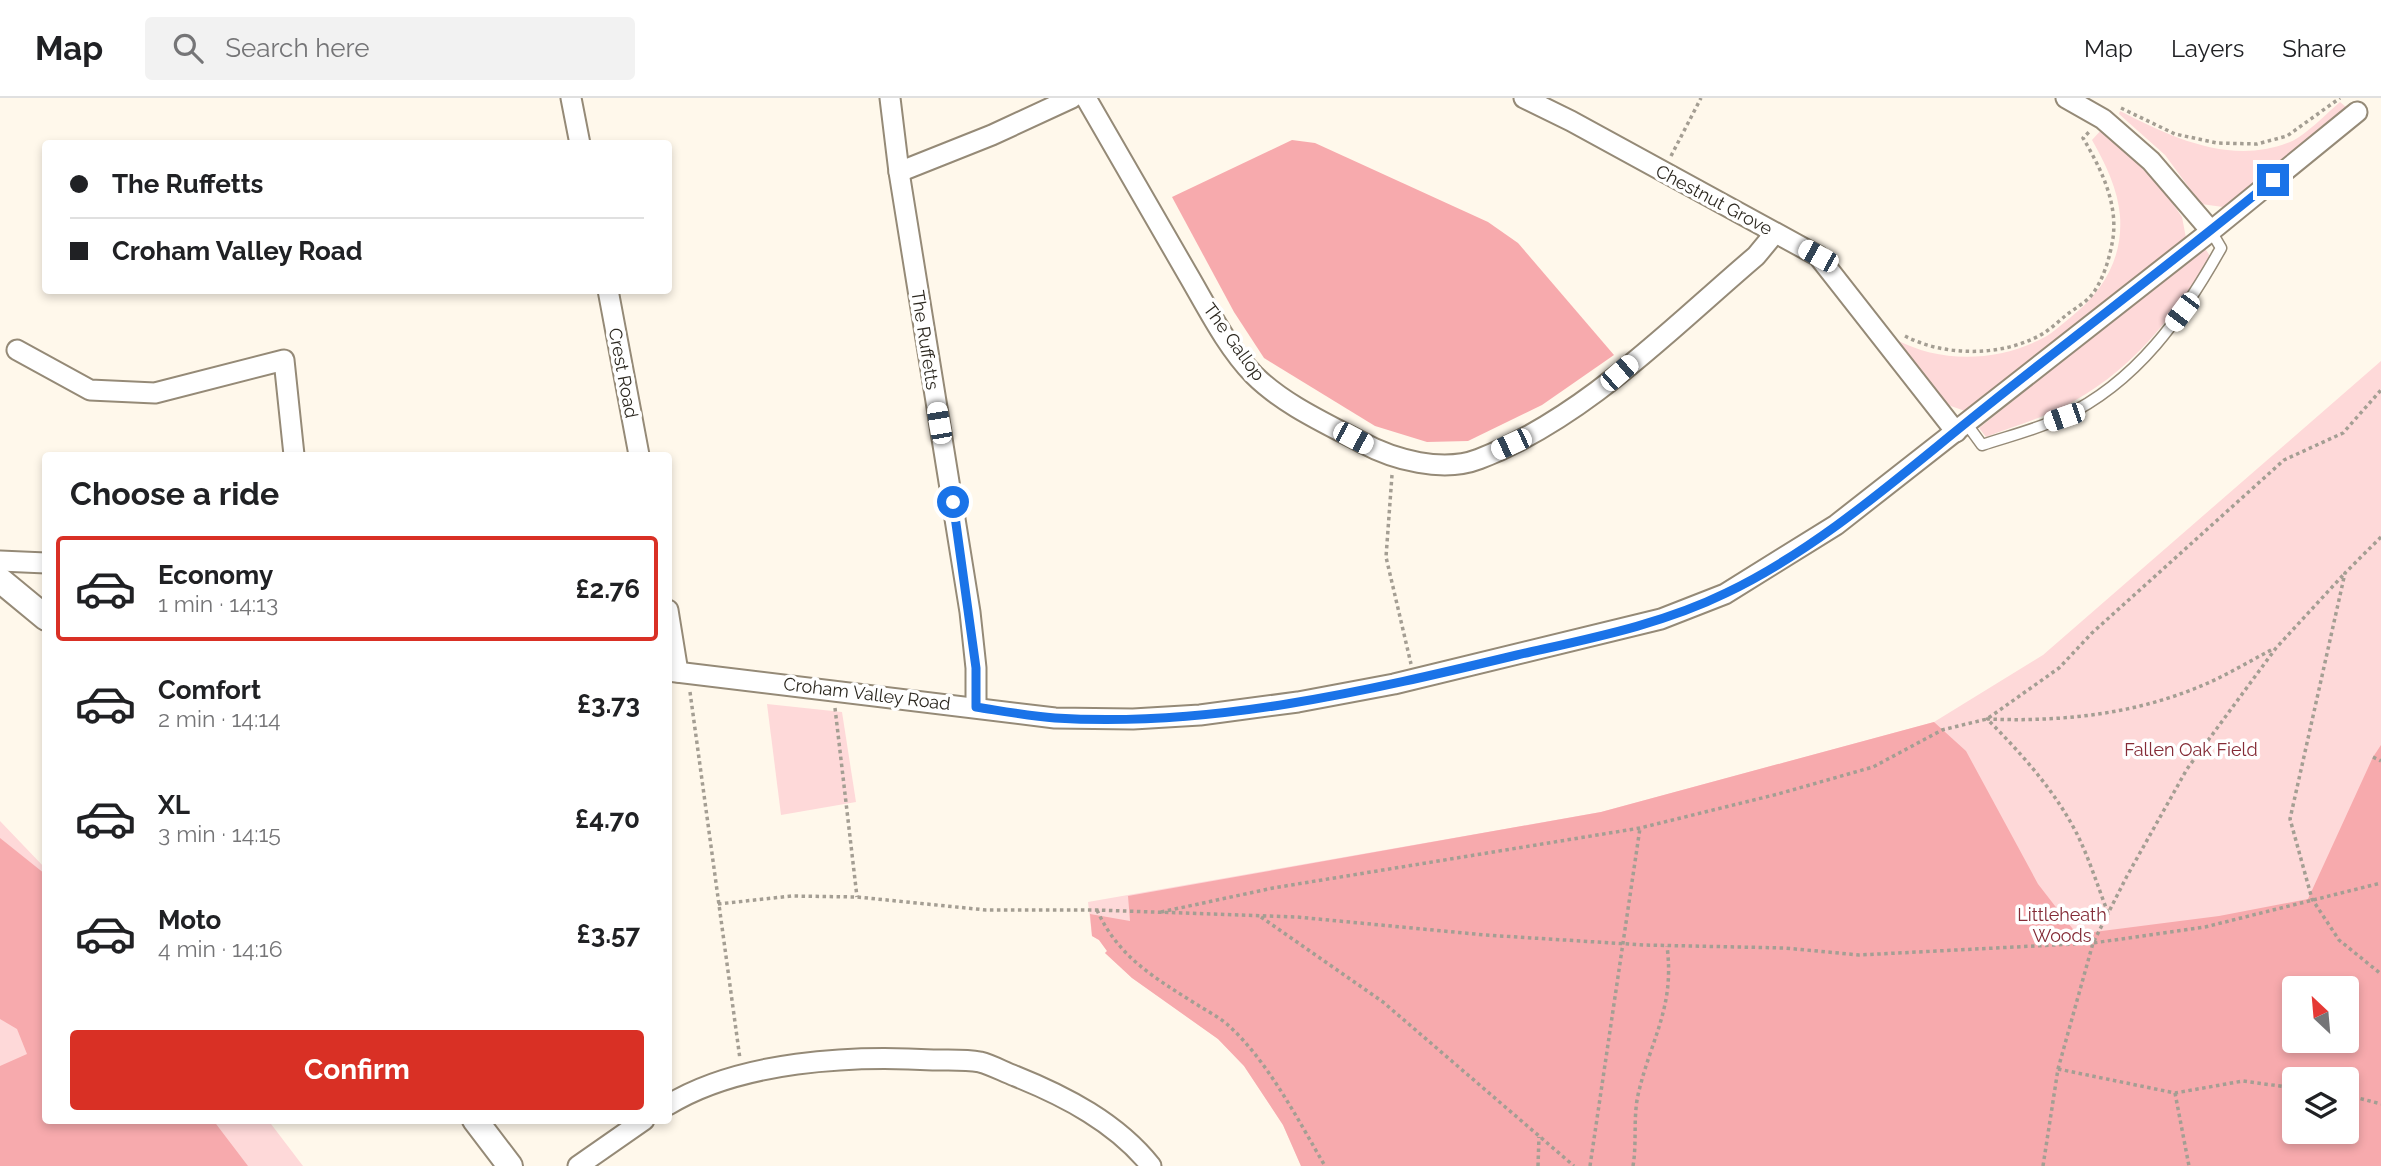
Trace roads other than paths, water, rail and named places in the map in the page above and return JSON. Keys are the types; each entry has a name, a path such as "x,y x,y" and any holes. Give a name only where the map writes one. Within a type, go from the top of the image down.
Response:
{"street":[{"path":"571,98 579,140"},
{"name":"The Ruffetts","path":"890,98 898,172 970,612 976,668 976,707"},
{"path":"898,172 992,135 1072,98"},
{"name":"The Gallop","path":"1086,98 1219,328 1252,373 1271,390 1318,419 1370,447 1394,456 1451,465 1476,460 1528,437 1603,387 1756,256 1775,233"},
{"name":"Chestnut Grove","path":"1524,98 1818,256 1882,336 1961,427"},
{"path":"2066,98 2103,119 2151,161 2211,231"},
{"name":"Croham Valley Road","path":"679,677 833,690 1055,718 1133,719 1187,716 1298,702 1415,680 1661,619 1725,594 1836,525 2211,231 2357,112"},
{"name":"Crest Road","path":"609,294 638,452"},
{"path":"17,350 90,390 155,393 284,360 294,452"},
{"path":"0,561 42,564"},
{"path":"0,580 42,608"},
{"path":"672,634 679,677"},
{"path":"672,1103 743,1075 800,1063 879,1057 981,1062 1057,1093 1121,1134 1151,1166"},
{"path":"478,1124 510,1166"},
{"path":"578,1166 638,1124"}],"lane":[{"path":"1961,427 1982,445 2064,417 2121,380 2160,343 2194,297 2221,248 2211,231"}],"park label":[{"name":"Fallen Oak Field","path":"2191,750"},
{"name":"Littleheath Woods","path":"2062,925"}]}
